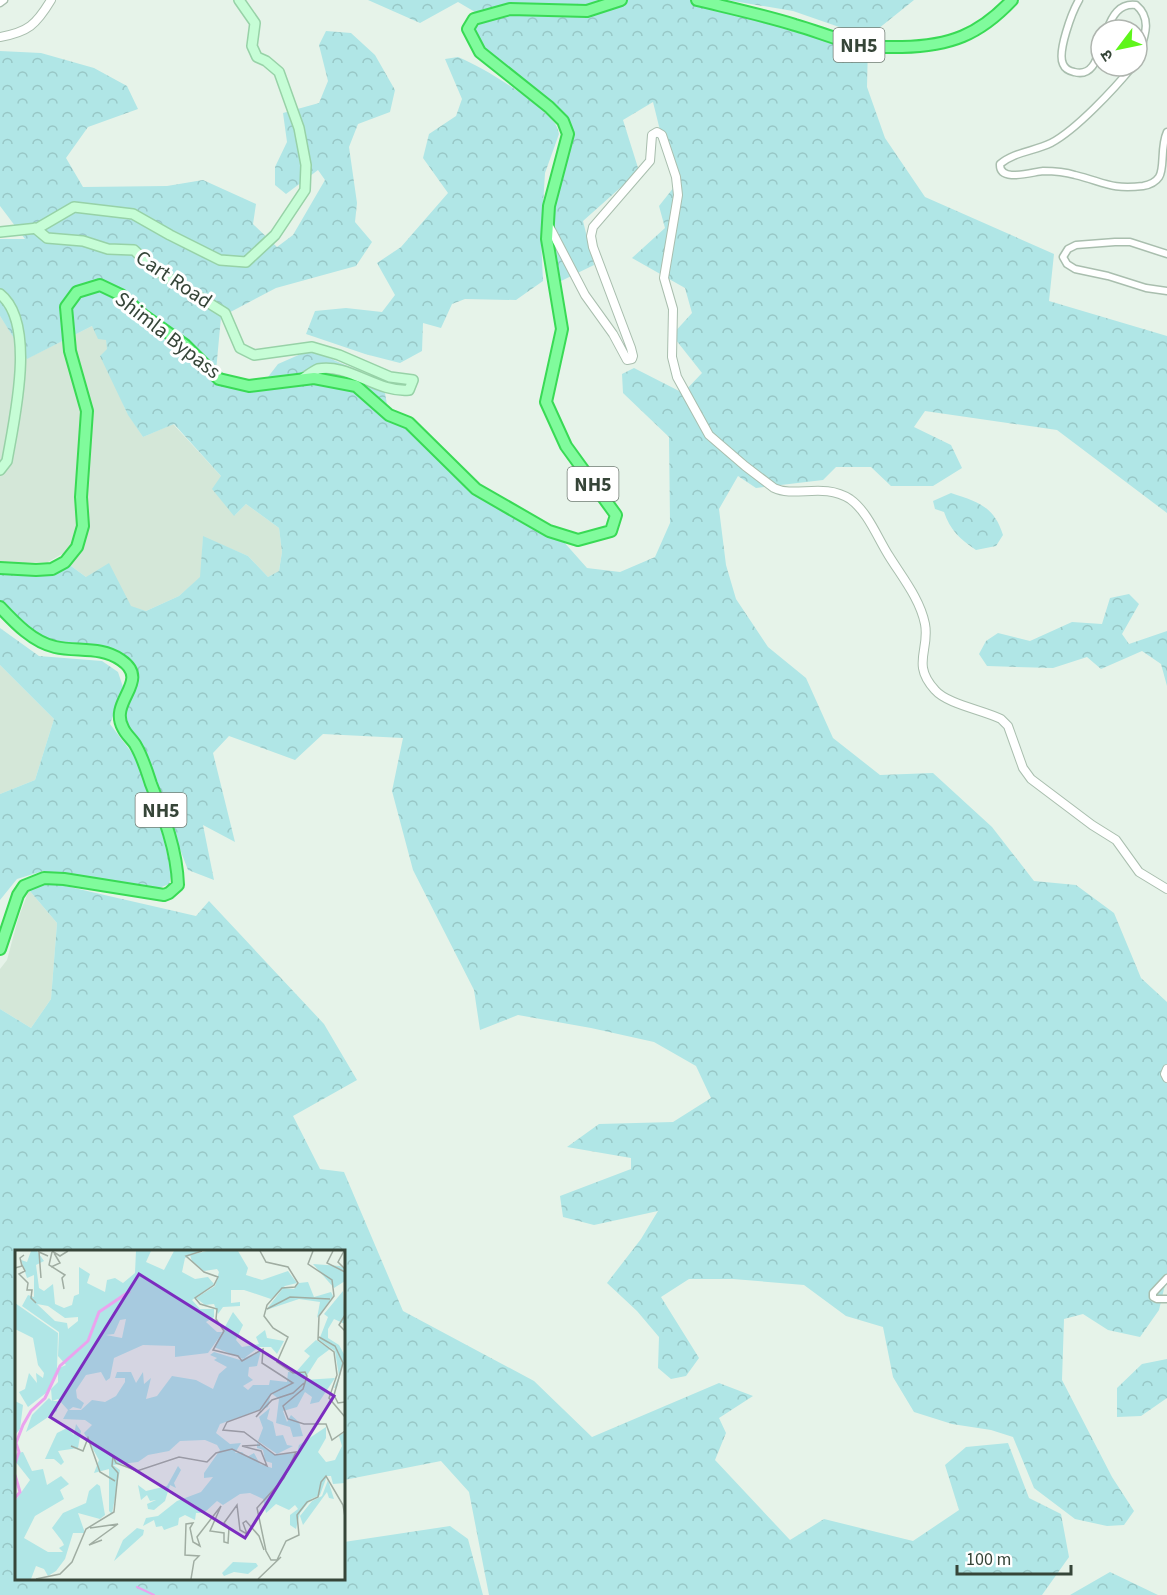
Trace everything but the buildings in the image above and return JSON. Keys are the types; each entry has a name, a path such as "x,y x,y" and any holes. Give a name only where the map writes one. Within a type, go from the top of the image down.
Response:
{"highway":[{"name":"Shimla Bypass","path":"0,568 52,569 65,562 77,547 83,526 81,497 87,411 70,351 66,307 77,292 100,285 121,295 143,315 185,345 219,379 249,386 314,378 356,386 389,415 410,423 476,489 549,531 578,540 611,531 616,515 566,446 546,402 562,330 548,239 549,206 568,134 563,121 480,52 468,28 474,18 510,9 587,11 621,0"},
{"name":"NH5","path":"697,0 792,24 873,48 915,47 946,43 966,37 999,14 1012,0"},
{"name":"NH5","path":"0,607 37,640 55,647 106,652 123,661 133,674 133,685 118,712 122,728 137,747 167,826 178,867 178,885 164,895 64,879 44,878 24,886 18,895 0,950"}],"main road":[{"name":"Cart Road","path":"0,232 35,228 74,207 133,214 219,260 246,262 275,235 305,190 306,165 299,128 279,72 257,57 252,46 255,23 239,0"},
{"name":"Cart Road","path":"35,228 46,238 83,241 108,249 134,250 154,268 225,313 240,348 254,355 312,347 339,355 390,378 413,381 409,390 396,391 384,388 363,377 335,370 318,369 302,379"},
{"path":"0,294 7,299 19,329 21,381 7,461 0,470"}],"street":[{"path":"0,3 4,0"},
{"path":"0,37 27,30 51,0"},
{"path":"1079,0 1072,12 1062,50 1063,64 1066,69 1077,73 1089,70"},
{"path":"1112,18 1122,6 1136,5 1142,10 1145,18"},
{"path":"1123,78 1086,116 1058,139 1008,158 1000,164 1000,170 1011,176 1043,171 1066,173 1120,188 1147,185 1157,180 1160,175 1162,144 1167,132"},
{"path":"548,224 585,295 614,334 627,360 632,359 631,348 593,247 592,230 650,160 652,135 657,132 662,135 669,153 678,195 664,272 666,289 674,314 672,357 677,377 704,428 717,443 774,488 784,492 811,490 837,493 856,504 904,579 921,611 926,636 922,651 923,670 932,687 943,696 1001,719 1008,726 1023,768 1031,779 1116,840 1139,872 1167,889"},
{"path":"1167,254 1130,242 1115,242 1076,245 1068,249 1064,257 1067,264 1075,269 1146,288 1167,291"},
{"path":"1167,1069 1165,1072 1167,1078"},
{"path":"1167,1278 1153,1293 1157,1299 1167,1299"}],"shaded area":[{"path":"0,316 28,358 92,326 106,340 115,384 126,411 143,437 173,424 221,476 235,515 246,504 279,528 282,552 279,571 268,577 248,556 203,537 201,577 179,596 146,611 131,607 86,577 71,566 62,554 48,562 0,564"},
{"path":"0,665 54,719 35,780 0,794"},
{"path":"29,890 57,923 51,999 31,1028 0,1009 0,969 7,960"}],"green space":[{"path":"368,0 612,0 587,8 509,6 475,12 458,2 420,23"},
{"path":"627,0 696,0 794,18 868,44 867,87 885,138 925,197 1054,254 1049,301 1167,336 1167,513 1057,430 925,411 914,427 951,445 962,468 933,486 891,486 871,467 836,467 823,480 756,488 738,476 719,509 726,565 736,599 768,647 806,678 833,738 880,775 933,773 992,827 1034,881 1076,885 1114,913 1141,978 1167,1002 1167,1276 1159,1310 1140,1337 1108,1330 1083,1314 1064,1319 1062,1380 1112,1477 1134,1511 1124,1525 1107,1526 1075,1519 1034,1488 1013,1437 991,1430 952,1424 914,1412 893,1377 883,1327 846,1316 804,1285 733,1279 689,1279 661,1297 699,1358 686,1376 671,1379 658,1368 659,1337 637,1311 607,1283 641,1239 658,1211 594,1225 563,1217 560,1196 631,1169 631,1158 567,1147 599,1124 673,1122 711,1098 696,1066 654,1042 518,1015 480,1030 474,990 413,870 392,791 403,738 323,734 295,760 229,736 213,753 235,842 203,825 214,880 188,870 140,745 126,727 122,712 136,684 125,659 38,637 0,604 0,573 52,572 71,566 86,577 109,563 131,606 146,611 179,596 200,577 203,536 248,556 268,577 279,571 282,552 279,528 246,504 234,516 212,489 221,476 174,424 143,437 128,415 100,356 107,349 106,340 98,339 92,326 27,359 0,316 0,239 25,239 0,206 0,51 41,53 94,68 127,86 138,109 88,127 66,158 83,187 167,186 203,180 256,204 253,224 277,247 293,235 325,180 318,170 286,194 275,185 275,167 287,142 283,113 319,103 328,81 319,45 326,31 351,33 375,55 395,90 390,112 358,124 349,147 357,203 355,222 372,242 356,266 276,288 221,317 215,382 258,390 278,364 310,350 383,381 389,417 408,425 474,490 563,541 587,568 620,572 655,557 670,523 669,437 623,393 622,374 634,368 683,393 702,373 672,335 692,313 685,288 632,258 665,228 659,206 674,187 653,102 623,120 639,171 583,221 594,265 559,282 549,239 551,206 570,133 481,51 470,28 475,20 510,11 588,13"},
{"path":"727,0 914,0 868,37 793,11"},
{"path":"458,57 495,76 521,94 544,112 557,128 559,134 545,173 541,238 543,281 516,300 465,299 452,304 441,328 423,323 422,351 400,363 306,334 315,311 346,308 382,312 395,295 377,263 401,247 448,193 423,158 429,134 456,116 462,99 445,59"},
{"path":"951,493 984,506 990,511 1003,535 996,546 976,550 956,534 944,512 935,509 933,501"},
{"path":"1129,594 1139,604 1122,634 1129,644 1167,631 1167,686 1161,664 1142,651 1101,669 1087,657 1053,668 987,666 979,654 986,641 998,633 1030,641 1072,622 1102,624 1110,598"},
{"path":"0,628 39,656 102,661 118,672 123,687 110,724 135,757 158,818 172,872 169,884 157,889 43,871 17,879 0,900 0,794 35,780 54,719 0,665"},
{"path":"48,882 196,916 209,901 324,1024 357,1080 293,1116 320,1169 344,1172 403,1311 534,1381 592,1437 719,1383 753,1396 719,1418 726,1433 715,1460 790,1540 824,1519 913,1541 959,1510 945,1465 966,1447 1008,1443 1029,1498 1061,1514 1069,1557 1042,1595 489,1595 469,1492 441,1461 345,1480 345,1250 15,1250 15,1580 345,1580 345,1542 450,1526 468,1539 483,1595 0,1595 0,1009 31,1028 51,999 57,923 29,890"},
{"path":"1167,1359 1167,1398 1141,1416 1117,1417 1117,1388 1142,1364"},
{"path":"1110,1572 1158,1595 1070,1595"}],"waterway":[{"path":"137,1587 154,1595"}]}
